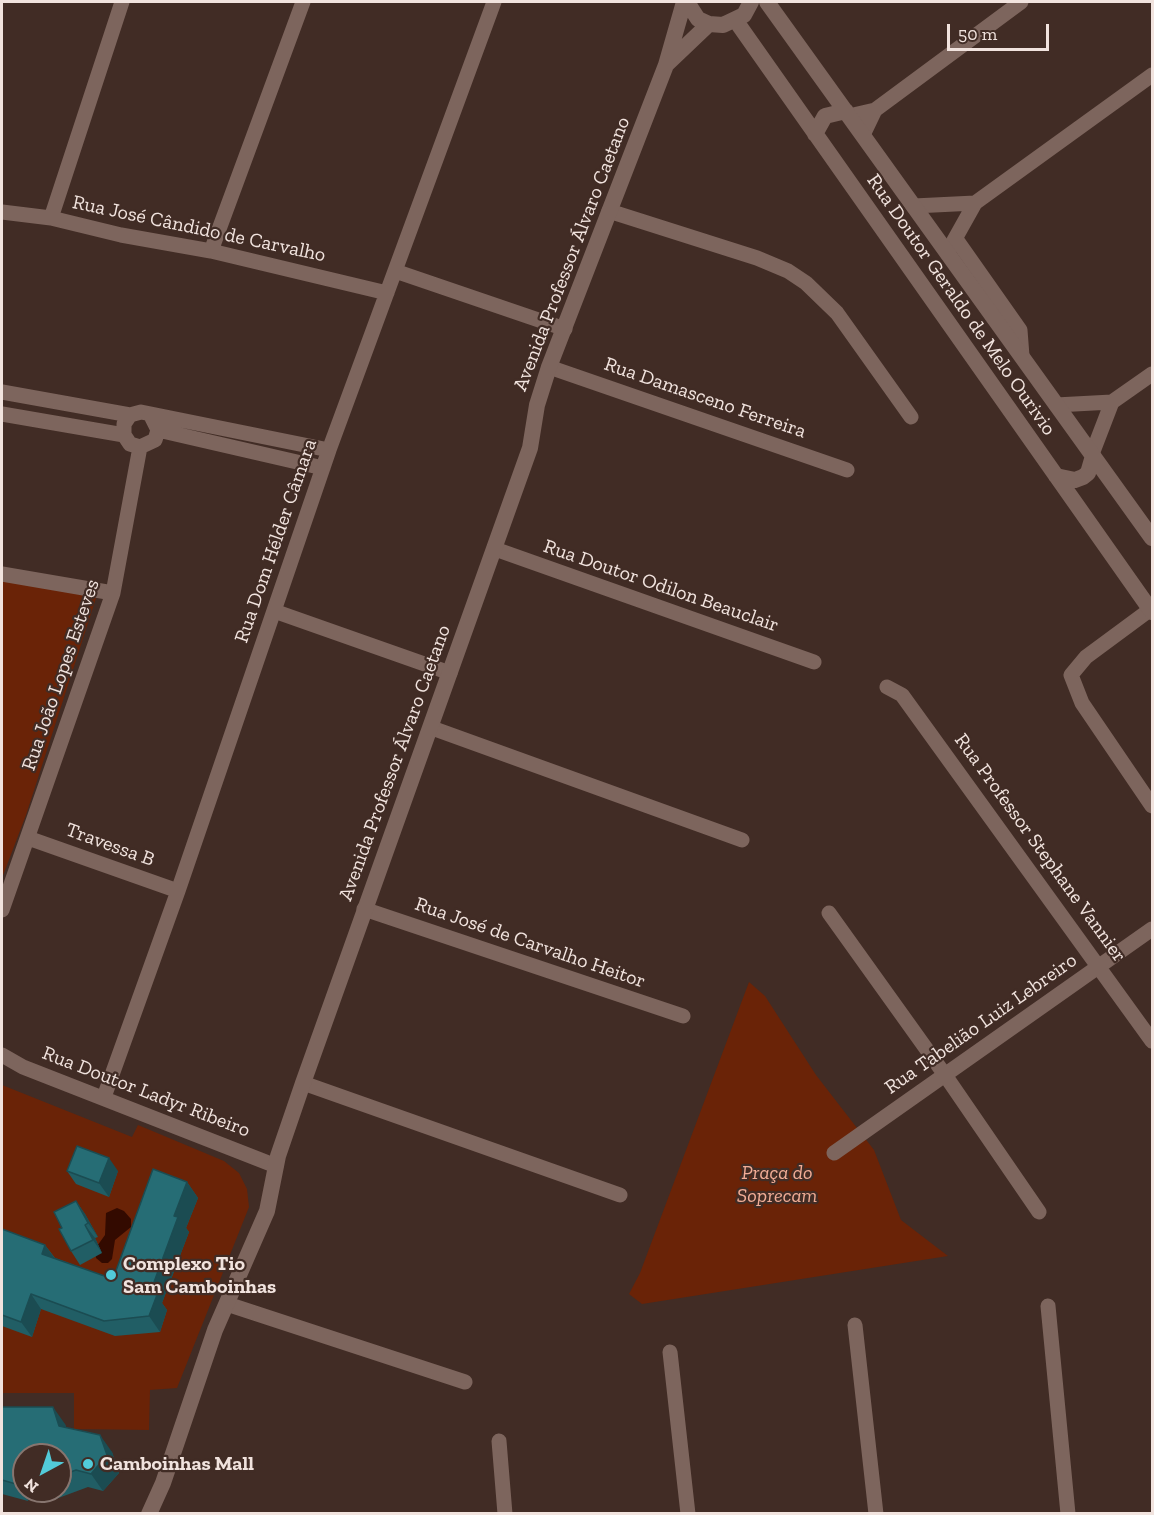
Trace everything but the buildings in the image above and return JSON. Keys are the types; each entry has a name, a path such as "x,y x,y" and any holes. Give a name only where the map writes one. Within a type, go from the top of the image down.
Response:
{"street":[{"path":"51,218 122,2"},
{"path":"211,251 303,2"},
{"name":"Rua Dom Hélder Câmara","path":"104,1097 178,891 329,450 494,2"},
{"path":"686,2 698,19 709,24 723,26 744,15 752,2"},
{"name":"Avenida Professor Álvaro Caetano","path":"149,1514 164,1480 215,1330 267,1211 276,1166 303,1083 531,448 537,405 549,367 666,65 686,2"},
{"name":"Rua Doutor Geraldo de Melo Ourivio","path":"767,2 914,206 952,246 1022,356 1152,538"},
{"path":"863,135 875,110 1021,2"},
{"name":"Rua Doutor Geraldo de Melo Ourivio","path":"736,21 1151,610"},
{"name":"Avenida Professor Álvaro Caetano","path":"666,65 709,24"},
{"path":"952,246 975,203 1152,75"},
{"path":"815,134 820,120 825,116 875,110"},
{"path":"914,206 975,203"},
{"path":"609,211 757,258 788,271 806,283 837,313 911,417"},
{"name":"Rua José Cândido de Carvalho","path":"2,212 51,218 121,235 211,251 387,293"},
{"path":"395,271 565,329"},
{"name":"Rua Damasceno Ferreira","path":"549,367 847,470"},
{"path":"1056,405 1112,402 1152,374"},
{"path":"2,392 130,415 141,412 151,416 329,450"},
{"path":"1056,476 1076,480 1088,473 1112,402"},
{"path":"2,414 124,435"},
{"path":"130,415 124,424 124,435 130,444 140,447 151,444 158,430"},
{"path":"151,416 158,430"},
{"path":"158,430 323,468"},
{"name":"Rua João Lopes Esteves","path":"2,910 113,593 140,447"},
{"name":"Rua Doutor Odilon Beauclair","path":"495,549 814,662"},
{"path":"2,574 113,593"},
{"path":"1151,610 1086,657 1071,675 1082,703 1152,806"},
{"path":"274,611 450,673"},
{"name":"Rua Professor Stephane Vannier","path":"887,687 902,695 1100,965 1152,1041"},
{"path":"432,728 742,840"},
{"name":"Travessa B","path":"28,838 178,891"},
{"name":"Rua José de Carvalho Heitor","path":"364,909 683,1016"},
{"path":"829,913 945,1074 1039,1212"},
{"name":"Rua Tabelião Luiz Lebreiro","path":"834,1153 1152,929"},
{"name":"Rua Doutor Ladyr Ribeiro","path":"2,1055 23,1067 276,1166"},
{"path":"303,1083 620,1195"},
{"path":"227,1304 465,1382"},
{"path":"1048,1306 1068,1514"},
{"path":"855,1325 876,1514"},
{"path":"670,1352 688,1514"},
{"path":"499,1441 505,1514"},
{"path":"138,1514 164,1480"},
{"path":"161,1514 164,1480"}],"green space":[{"path":"2,574 99,589 26,815 2,878"},
{"name":"Praça do Soprecam","path":"749,982 765,996 816,1075 874,1150 901,1220 948,1256 642,1304 629,1294 640,1273"},
{"name":"Complexo Tio Sam Camboinhas","path":"2,1085 132,1137 138,1125 224,1161 239,1173 247,1189 249,1207 177,1388 150,1390 149,1430 74,1429 74,1393 2,1393"}],"shaded area":[{"path":"117,1208 124,1211 131,1219 131,1227 115,1240 112,1259 108,1263 102,1263 96,1258 95,1249 105,1235 106,1213"}],"place":[{"name":"Complexo Tio Sam Camboinhas","path":"111,1275"},
{"name":"Camboinhas Mall","path":"88,1464"}]}
